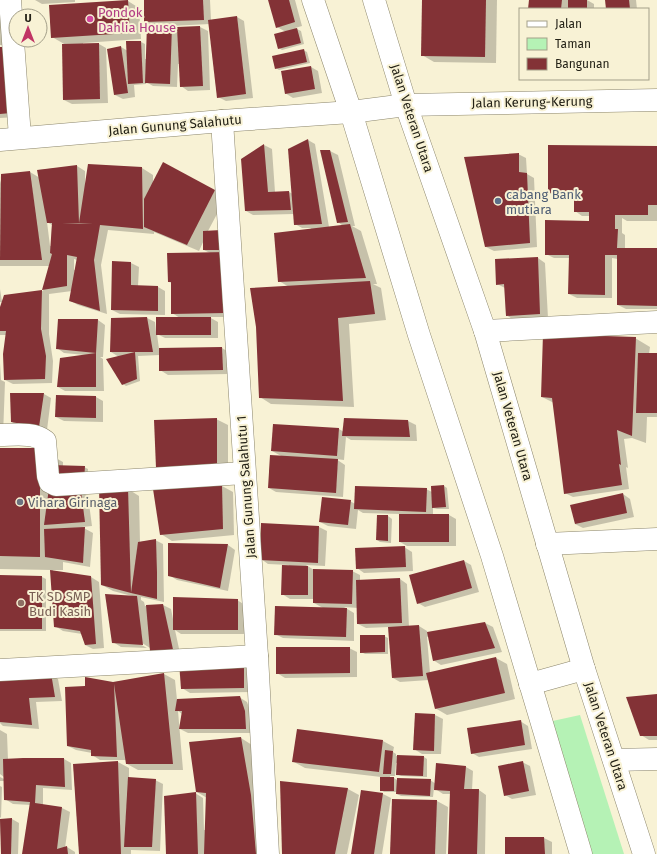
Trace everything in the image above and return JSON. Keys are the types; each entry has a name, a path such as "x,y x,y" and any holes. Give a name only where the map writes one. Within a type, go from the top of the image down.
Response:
{"street":[{"path":"10,0 10,138"},
{"path":"313,0 351,112 419,335 492,556 581,854"},
{"name":"Jalan Veteran Utara","path":"374,0 406,105 485,331 584,669 644,854"},
{"name":"Jalan Kerung-Kerung","path":"351,112 406,105 657,100"},
{"name":"Jalan Gunung Salahutu","path":"10,138 222,120 351,112"},
{"name":"Jalan Gunung Salahutu 1","path":"222,120 257,656 268,854"},
{"path":"485,331 657,322"},
{"path":"0,435 39,436 45,442 48,476 50,482 56,485 244,473"},
{"path":"547,544 657,540"},
{"path":"0,670 257,656"},
{"path":"530,684 584,669"},
{"path":"614,760 657,759"}],"green space":[{"path":"580,715 624,854 590,854 548,722"}],"building":[{"name":"Pondok Dahlia House","path":"128,0 130,33 51,38 49,5"},
{"path":"144,0 203,0 204,20 144,22"},
{"path":"268,0 289,0 295,22 276,28"},
{"path":"422,0 486,0 485,57 421,56"},
{"path":"529,0 562,0 561,8 528,8"},
{"path":"568,0 587,0 587,8 568,8"},
{"path":"605,0 629,0 630,8 606,8"},
{"path":"237,16 246,94 217,98 208,20"},
{"path":"147,25 172,26 170,84 145,83"},
{"path":"200,26 203,86 180,87 177,27"},
{"path":"297,28 301,43 278,49 274,34"},
{"path":"126,41 141,41 143,83 128,84"},
{"path":"99,43 100,99 63,100 62,44"},
{"path":"121,46 128,93 114,95 107,49"},
{"path":"0,47 7,47 11,113 0,114"},
{"path":"304,49 307,62 275,69 272,56"},
{"path":"311,66 315,89 285,94 281,71"},
{"path":"308,139 322,224 294,225 288,149"},
{"path":"264,144 268,192 289,191 291,210 245,211 241,159"},
{"path":"548,145 657,146 657,205 648,205 648,215 615,215 615,229 618,229 617,248 657,248 657,306 617,305 617,255 605,255 605,295 568,294 569,255 545,255 545,220 589,221 589,212 574,212 574,193 548,193"},
{"path":"320,150 330,150 348,222 337,223"},
{"path":"519,153 519,172 527,173 530,243 485,247 464,157"},
{"path":"163,162 215,190 187,245 144,227 144,199"},
{"path":"88,164 142,167 143,229 100,225 94,260 100,311 69,301 77,257 67,255 67,286 42,290 52,254 50,253 52,223 47,223 37,170 77,165 79,223"},
{"path":"30,171 42,260 0,260 1,174"},
{"path":"350,224 366,278 278,282 274,233"},
{"path":"221,230 222,250 203,250 203,231"},
{"path":"229,252 229,282 225,282 225,313 171,314 171,282 168,282 167,253"},
{"path":"538,257 540,314 506,316 504,284 496,285 495,259"},
{"path":"112,261 131,262 131,285 158,286 158,311 111,310"},
{"path":"370,281 375,314 338,318 343,401 259,398 256,327 250,288"},
{"path":"42,290 41,329 46,356 45,379 4,380 3,354 6,331 0,331 0,307 4,295"},
{"path":"147,317 153,352 110,352 111,318"},
{"path":"156,317 211,317 211,335 156,335"},
{"path":"58,319 98,319 96,353 56,349"},
{"path":"543,334 636,337 632,436 617,430 622,485 564,494 552,398 541,397"},
{"path":"222,347 223,370 159,371 159,348"},
{"path":"135,352 137,379 122,385 106,359"},
{"path":"96,353 96,387 57,387 60,358"},
{"path":"638,353 657,353 657,413 636,413"},
{"path":"10,393 44,393 39,427 11,422"},
{"path":"56,395 96,396 96,418 55,417"},
{"path":"217,418 217,467 156,468 154,420"},
{"path":"344,418 408,420 410,437 342,436"},
{"path":"273,424 339,428 337,456 271,451"},
{"name":"Vihara Girinaga","path":"0,448 40,448 40,557 0,556"},
{"path":"270,455 338,459 336,493 268,488"},
{"path":"51,465 85,466 84,483 54,478"},
{"path":"222,485 223,529 160,535 153,489"},
{"path":"444,485 446,507 432,508 431,486"},
{"path":"99,486 128,488 131,593 101,585"},
{"path":"355,486 427,488 426,512 354,509"},
{"path":"49,488 81,491 85,522 44,525"},
{"path":"623,493 627,513 575,524 570,505"},
{"path":"322,497 351,500 348,525 319,522"},
{"path":"399,514 449,514 449,542 399,542"},
{"path":"377,515 388,515 388,541 376,540"},
{"path":"261,523 319,526 318,563 260,560"},
{"path":"85,527 83,563 45,557 44,529"},
{"path":"156,539 157,599 131,593 138,542"},
{"path":"168,543 228,544 220,588 168,576"},
{"path":"405,546 406,567 356,569 355,548"},
{"path":"464,560 472,588 417,604 409,575"},
{"path":"282,565 308,566 308,595 281,595"},
{"path":"313,569 353,570 352,604 313,603"},
{"path":"50,570 91,576 96,644 85,645 80,631 54,627"},
{"name":"TK SD SMP Budi Kasih","path":"0,575 42,576 42,629 0,629"},
{"path":"400,578 402,623 357,624 356,580"},
{"path":"105,594 137,596 143,645 112,643"},
{"path":"173,597 238,599 238,630 173,630"},
{"path":"163,604 174,654 150,651 146,605"},
{"path":"275,606 347,608 346,637 274,635"},
{"path":"485,622 495,648 433,661 427,632"},
{"path":"419,625 423,676 392,678 388,627"},
{"path":"360,635 385,635 385,652 360,653"},
{"path":"276,647 350,647 350,673 276,674"},
{"path":"496,657 505,693 435,709 426,673"},
{"path":"179,662 244,663 244,688 181,689"},
{"path":"51,673 55,697 29,698 32,725 0,722 0,677"},
{"path":"164,673 173,764 126,764 114,684 117,757 91,756 91,750 67,746 65,687 85,686 85,677 113,682"},
{"path":"657,694 657,736 640,736 626,697"},
{"path":"240,696 245,711 246,729 179,729 182,711 175,711 177,699"},
{"path":"415,713 435,714 434,751 413,750"},
{"path":"521,720 525,745 471,754 467,728"},
{"path":"297,729 383,740 379,772 292,762"},
{"path":"241,737 251,795 256,854 204,854 206,793 196,792 189,742"},
{"path":"385,750 393,751 391,774 383,774"},
{"path":"397,755 424,756 423,776 396,775"},
{"path":"64,758 65,787 36,785 35,803 62,807 57,849 67,846 68,854 22,854 30,802 4,800 3,759"},
{"path":"118,761 121,854 79,854 73,764"},
{"path":"523,761 529,791 504,796 498,766"},
{"path":"436,763 466,766 464,789 479,789 477,854 448,854 450,791 434,790"},
{"path":"128,777 156,779 152,847 124,847"},
{"path":"380,777 394,777 394,791 380,791"},
{"path":"397,778 431,779 430,796 396,794"},
{"path":"280,781 348,788 335,854 282,854"},
{"path":"361,790 383,793 374,854 351,854"},
{"path":"196,792 198,854 166,854 164,796"},
{"path":"392,799 437,800 435,854 390,854"},
{"path":"12,818 11,854 1,854 0,819"},
{"path":"505,837 544,837 545,854 505,854"}],"place":[{"name":"Pondok Dahlia House","path":"90,19"},
{"name":"cabang Bank mutiara","path":"498,201"},
{"name":"Vihara Girinaga","path":"20,502"},
{"name":"TK SD SMP Budi Kasih","path":"21,603"}]}
